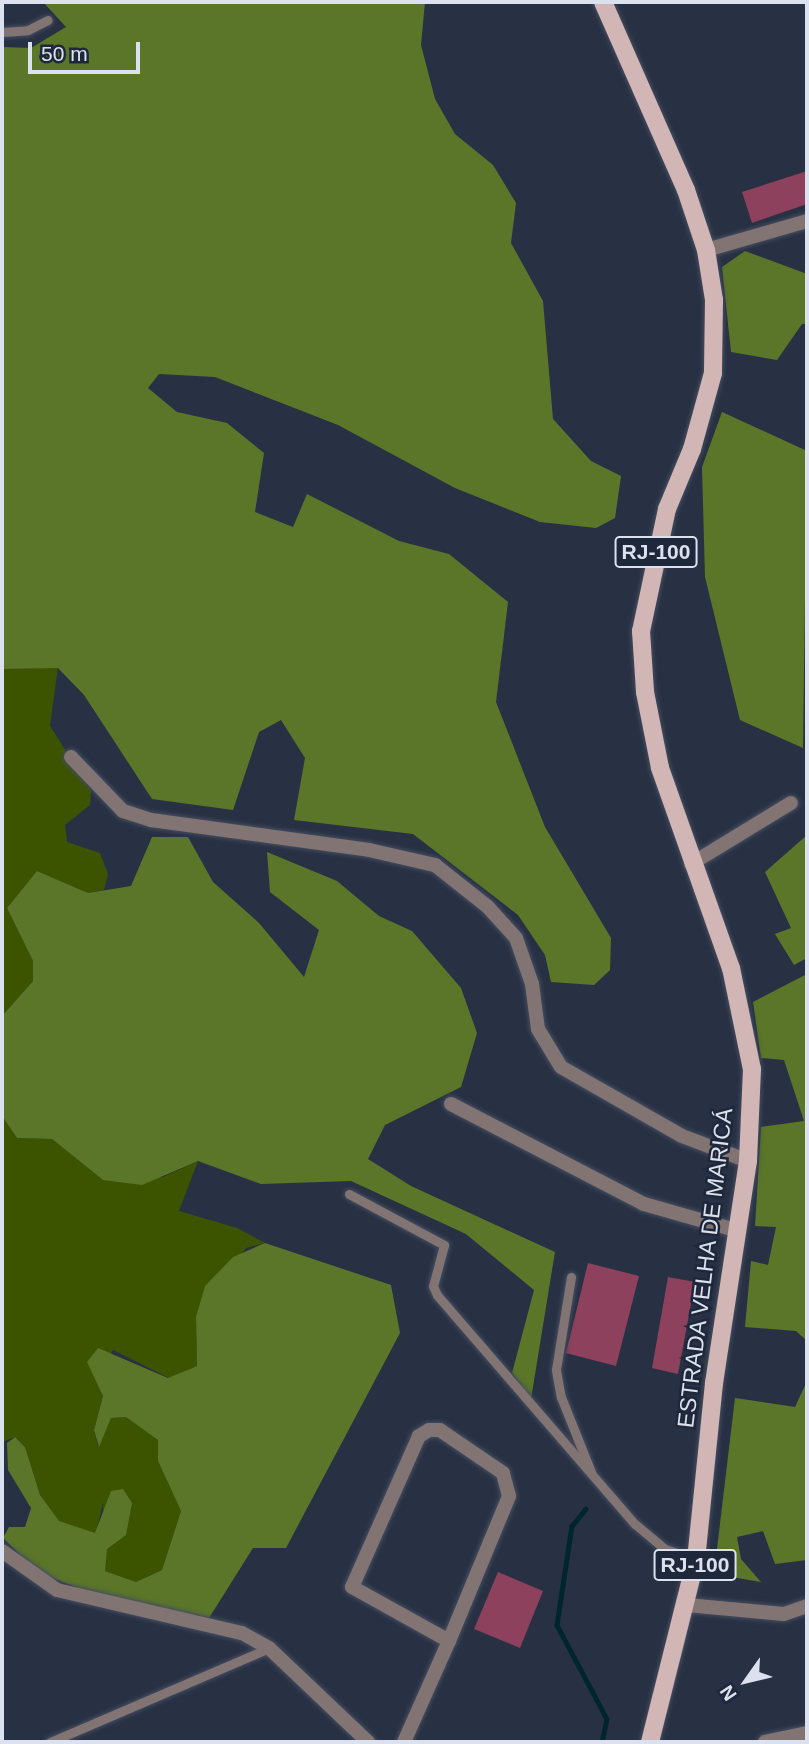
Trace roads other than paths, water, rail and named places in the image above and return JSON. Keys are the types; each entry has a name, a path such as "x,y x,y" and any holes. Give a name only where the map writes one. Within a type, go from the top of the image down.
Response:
{"main road":[{"name":"ESTRADA VELHA DE MARICÁ","path":"603,2 686,190 706,250 714,300 713,373 692,449 667,509 641,631 645,692 660,768 691,864 731,968 752,1069 748,1161 734,1230 696,1559 687,1605 650,1742"}],"street":[{"path":"706,250 807,221"},
{"path":"71,757 123,811 151,820 369,850 435,865 487,906 516,939 532,984 537,1029 561,1067 682,1136 748,1161"},
{"path":"691,864 791,803"},
{"path":"451,1104 645,1204 734,1230"},
{"path":"404,1742 449,1641 509,1496 509,1485 503,1473 440,1430 429,1430 419,1436 352,1587 449,1641"},
{"path":"2,1551 57,1590 242,1633 268,1648 368,1742"},
{"path":"687,1605 784,1614 807,1606"},
{"path":"765,1742 807,1733"}],"lane":[{"path":"2,32 28,30 48,20"},
{"path":"349,1194 444,1245 433,1286 437,1295 593,1476 665,1549 696,1559"},
{"path":"571,1277 556,1370 561,1397 593,1476"},
{"path":"50,1742 268,1648"}],"waterway":[{"path":"586,1509 572,1526 557,1625 607,1719 602,1742"}]}
